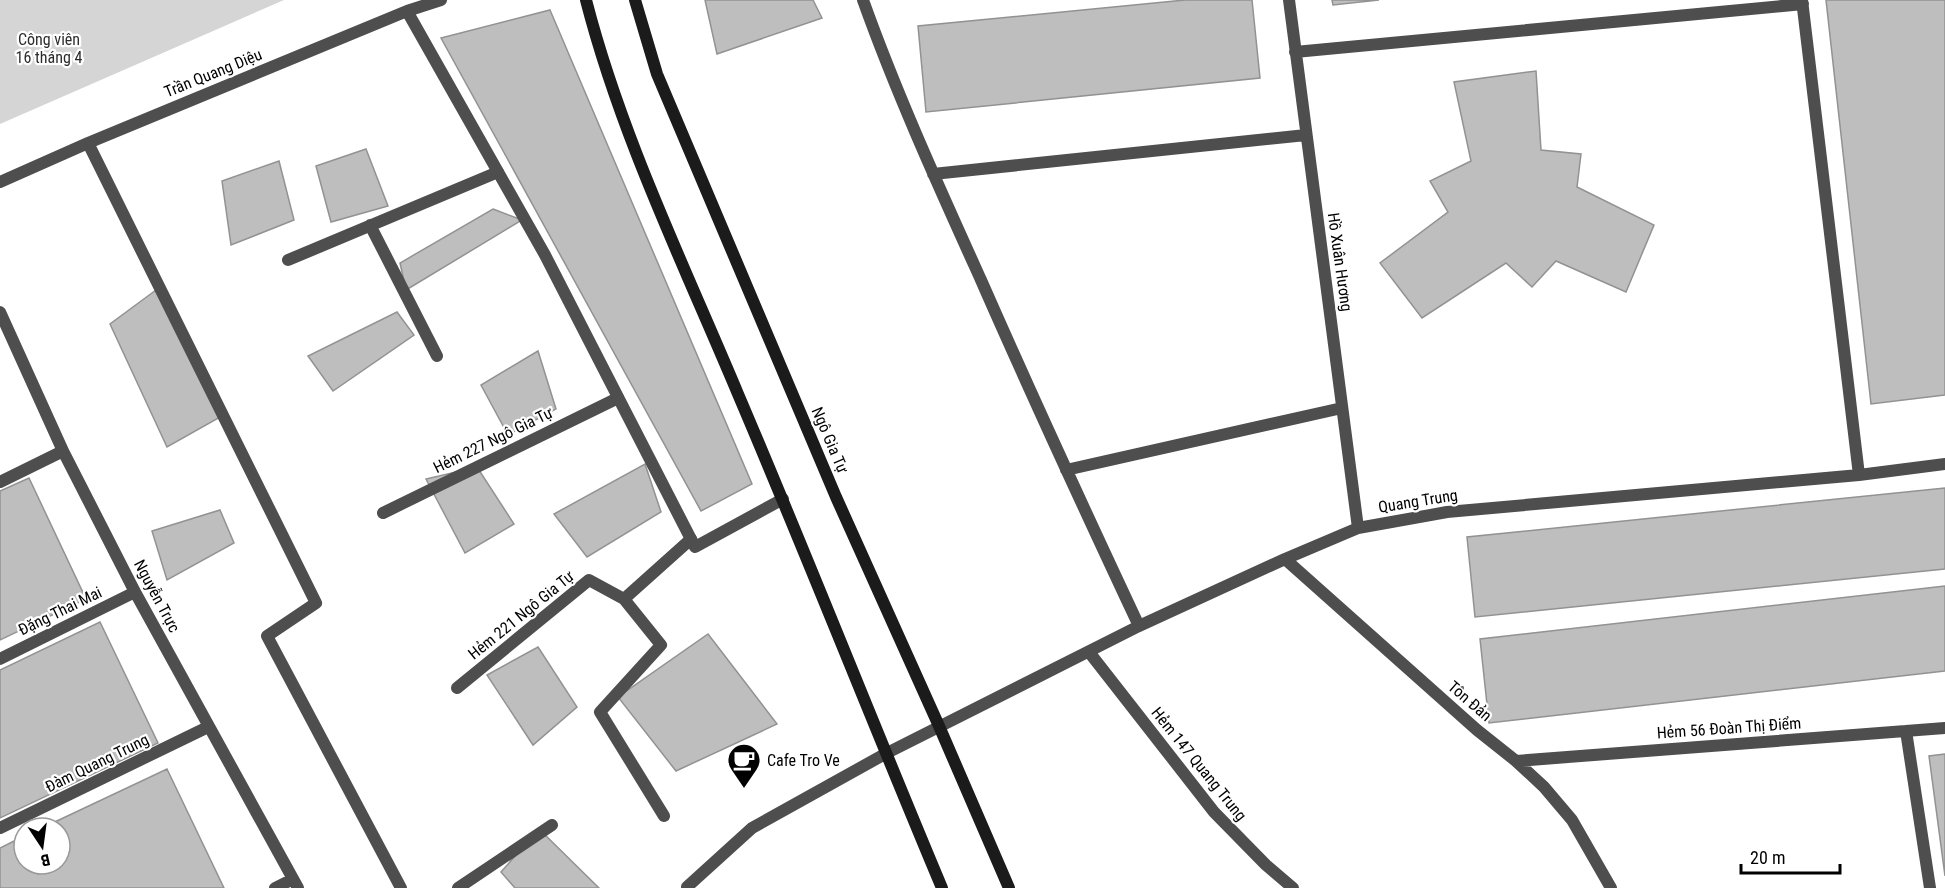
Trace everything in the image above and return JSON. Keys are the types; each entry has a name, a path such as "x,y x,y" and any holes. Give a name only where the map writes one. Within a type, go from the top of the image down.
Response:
{"main road":[{"path":"586,0 618,109 783,499 942,888"},
{"name":"Ngô Gia Tự","path":"635,0 662,85 836,497 1009,888"}],"street":[{"name":"Trần Quang Diệu","path":"0,182 406,11 441,0"},
{"path":"863,0 887,65 933,174 1139,626"},
{"name":"Hồ Xuân Hương","path":"1289,0 1358,528"},
{"path":"1295,52 1802,2 1859,475"},
{"path":"406,11 545,255 695,547 783,499"},
{"path":"933,174 1306,135"},
{"path":"88,143 316,603 267,636 401,888"},
{"path":"288,260 498,172"},
{"path":"370,225 436,356"},
{"name":"Nguyễn Trực","path":"0,312 63,451 135,592 295,884"},
{"name":"Hẻm 227 Ngô Gia Tự","path":"383,513 618,398"},
{"path":"1066,470 1342,408"},
{"path":"0,482 63,451"},
{"name":"Quang Trung","path":"687,887 752,828 885,753 1139,626 1358,528 1447,512 1859,475 1945,464"},
{"path":"664,816 600,712 661,645 624,599 691,538"},
{"name":"Tôn Đản","path":"1285,559 1544,787 1572,820 1611,888"},
{"name":"Hẻm 221 Ngô Gia Tự","path":"457,688 589,580 624,599"},
{"name":"Đặng Thai Mai","path":"0,659 135,592"},
{"name":"Hẻm 147 Quang Trung","path":"1089,652 1214,812 1266,865 1293,888"},
{"name":"Đàm Quang Trung","path":"0,828 208,727"},
{"name":"Hẻm 56 Đoàn Thị Điểm","path":"1516,761 1945,728"},
{"path":"1906,731 1930,888"},
{"path":"458,888 552,825"},
{"path":"275,888 295,884"}],"green space":[{"name":"Công viên 16 tháng 4","path":"0,0 284,0 0,124"}],"building":[{"path":"705,0 813,0 822,18 717,54"},
{"path":"1185,0 1252,0 1260,78 926,112 918,26"},
{"path":"1332,0 1379,0 1333,5"},
{"path":"1826,0 1945,0 1945,395 1871,404"},
{"path":"550,10 752,484 701,511 441,38"},
{"path":"1536,71 1541,150 1581,154 1577,187 1654,225 1626,292 1556,261 1532,287 1506,263 1422,318 1380,263 1448,212 1430,181 1471,161 1454,82"},
{"path":"366,149 388,206 331,222 316,166"},
{"path":"279,161 294,220 231,245 222,181"},
{"path":"493,209 522,220 406,290 400,263"},
{"path":"156,290 222,416 167,447 110,324"},
{"path":"397,312 414,335 333,391 308,356"},
{"path":"538,351 556,409 508,435 481,385"},
{"path":"645,464 661,512 587,557 554,514"},
{"path":"477,467 514,524 465,553 426,479"},
{"path":"29,478 86,599 0,640 0,491"},
{"path":"1945,488 1945,569 1475,617 1467,537"},
{"path":"220,510 234,543 167,580 152,531"},
{"path":"1945,586 1945,671 1489,723 1480,639"},
{"path":"100,622 158,743 0,818 0,670"},
{"path":"708,634 777,724 676,771 618,697"},
{"path":"538,647 577,707 533,745 487,675"},
{"path":"1945,754 1945,876 1929,756"},
{"path":"167,769 224,888 0,888 0,848 12,842 12,876 72,876 72,816 67,816"},
{"path":"539,829 599,888 515,888 501,872"}],"place":[{"name":"Cafe Tro Ve","path":"744,789"}]}
